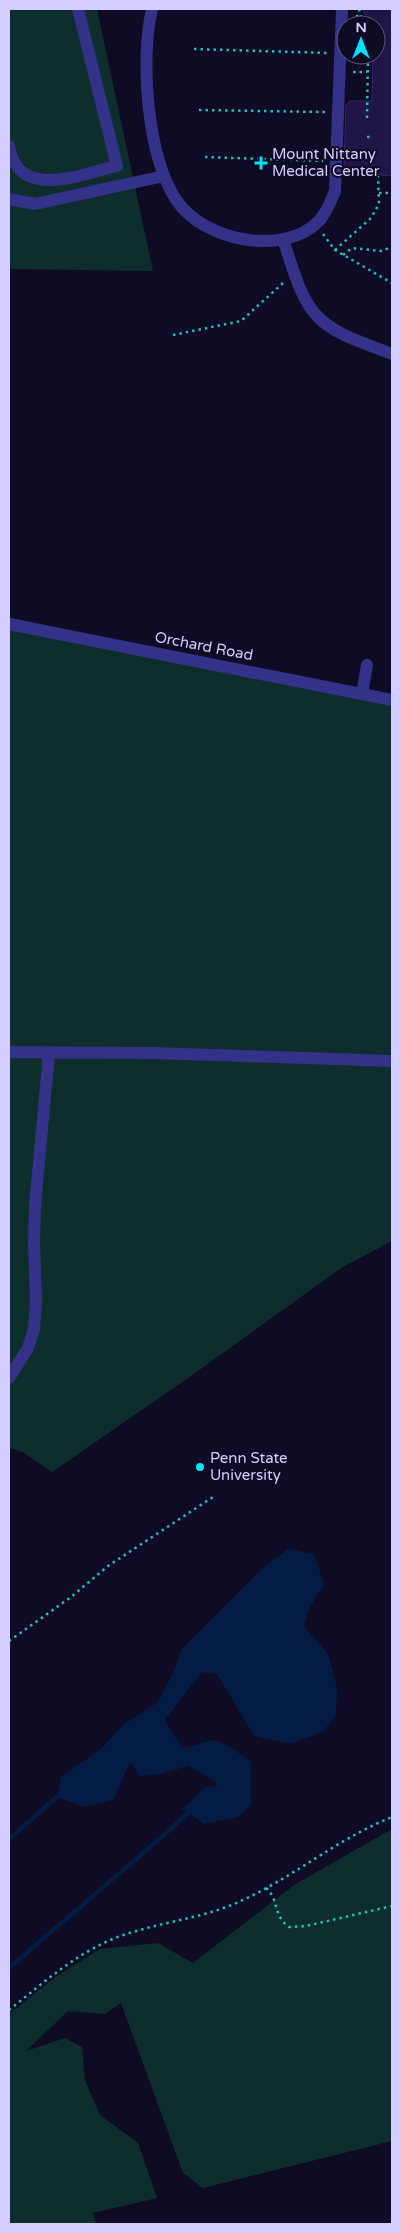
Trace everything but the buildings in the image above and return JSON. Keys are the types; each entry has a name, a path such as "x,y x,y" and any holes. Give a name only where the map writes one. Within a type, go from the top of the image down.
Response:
{"street":[{"path":"9,146 18,169 34,180 49,181 116,166 78,9"},
{"path":"150,12 146,49 149,101 155,143 164,176 178,203 189,215 213,230 253,240 283,240 303,232 319,221 326,212 335,190 347,12"},
{"path":"9,199 35,204 164,176"},
{"path":"283,240 304,295 316,316 327,325 392,354"},
{"name":"Orchard Road","path":"9,624 392,700"},
{"path":"362,694 366,665"},
{"path":"9,1052 154,1053 392,1060"},
{"path":"9,1378 28,1348 34,1329 36,1302 35,1206 49,1053"}],"path":[{"path":"194,49 330,53"},
{"path":"367,118 368,65"},
{"path":"351,72 368,72"},
{"path":"199,110 329,112"},
{"path":"367,137 373,137"},
{"path":"205,157 318,160 327,162"},
{"path":"335,250 371,218 379,204 378,176"},
{"path":"379,193 392,193"},
{"path":"322,233 335,250 392,283"},
{"path":"343,255 352,248 381,252 392,247"},
{"path":"173,334 241,321 288,279"},
{"path":"9,1641 71,1597 108,1566 213,1496"},
{"path":"9,2010 50,1976 87,1951 132,1932 183,1920 229,1906 266,1888 368,1827 392,1817"},
{"path":"266,1888 272,1894 280,1920 289,1927 306,1926 392,1906"}],"green space":[{"path":"9,9 97,9 153,271 9,269"},
{"path":"9,617 392,704 392,1241 341,1268 191,1376 52,1472 23,1452 9,1448"},
{"path":"392,1829 392,2141 203,2188 183,2173 121,2003 105,2014 68,2011 26,2051 65,2038 82,2047 85,2081 100,2115 138,2143 157,2198 93,2213 96,2224 9,2224 9,2014 57,1976 100,1949 158,1943 193,1963 294,1885"}],"water":[{"path":"288,1549 314,1554 324,1584 310,1607 304,1626 328,1654 337,1687 336,1717 322,1732 291,1744 254,1736 217,1674 202,1672 165,1720 182,1748 214,1740 229,1746 251,1762 251,1805 238,1817 204,1824 182,1809 204,1788 218,1785 188,1766 161,1774 140,1776 130,1762 113,1800 83,1807 57,1797 61,1777 102,1748 123,1725 158,1702 172,1675 182,1649 262,1569"}],"waterway":[{"path":"9,1839 57,1797"},
{"path":"9,1968 188,1813"}],"place":[{"name":"Mount Nittany Medical Center","path":"261,163"},
{"name":"Penn State University","path":"200,1467"}]}
